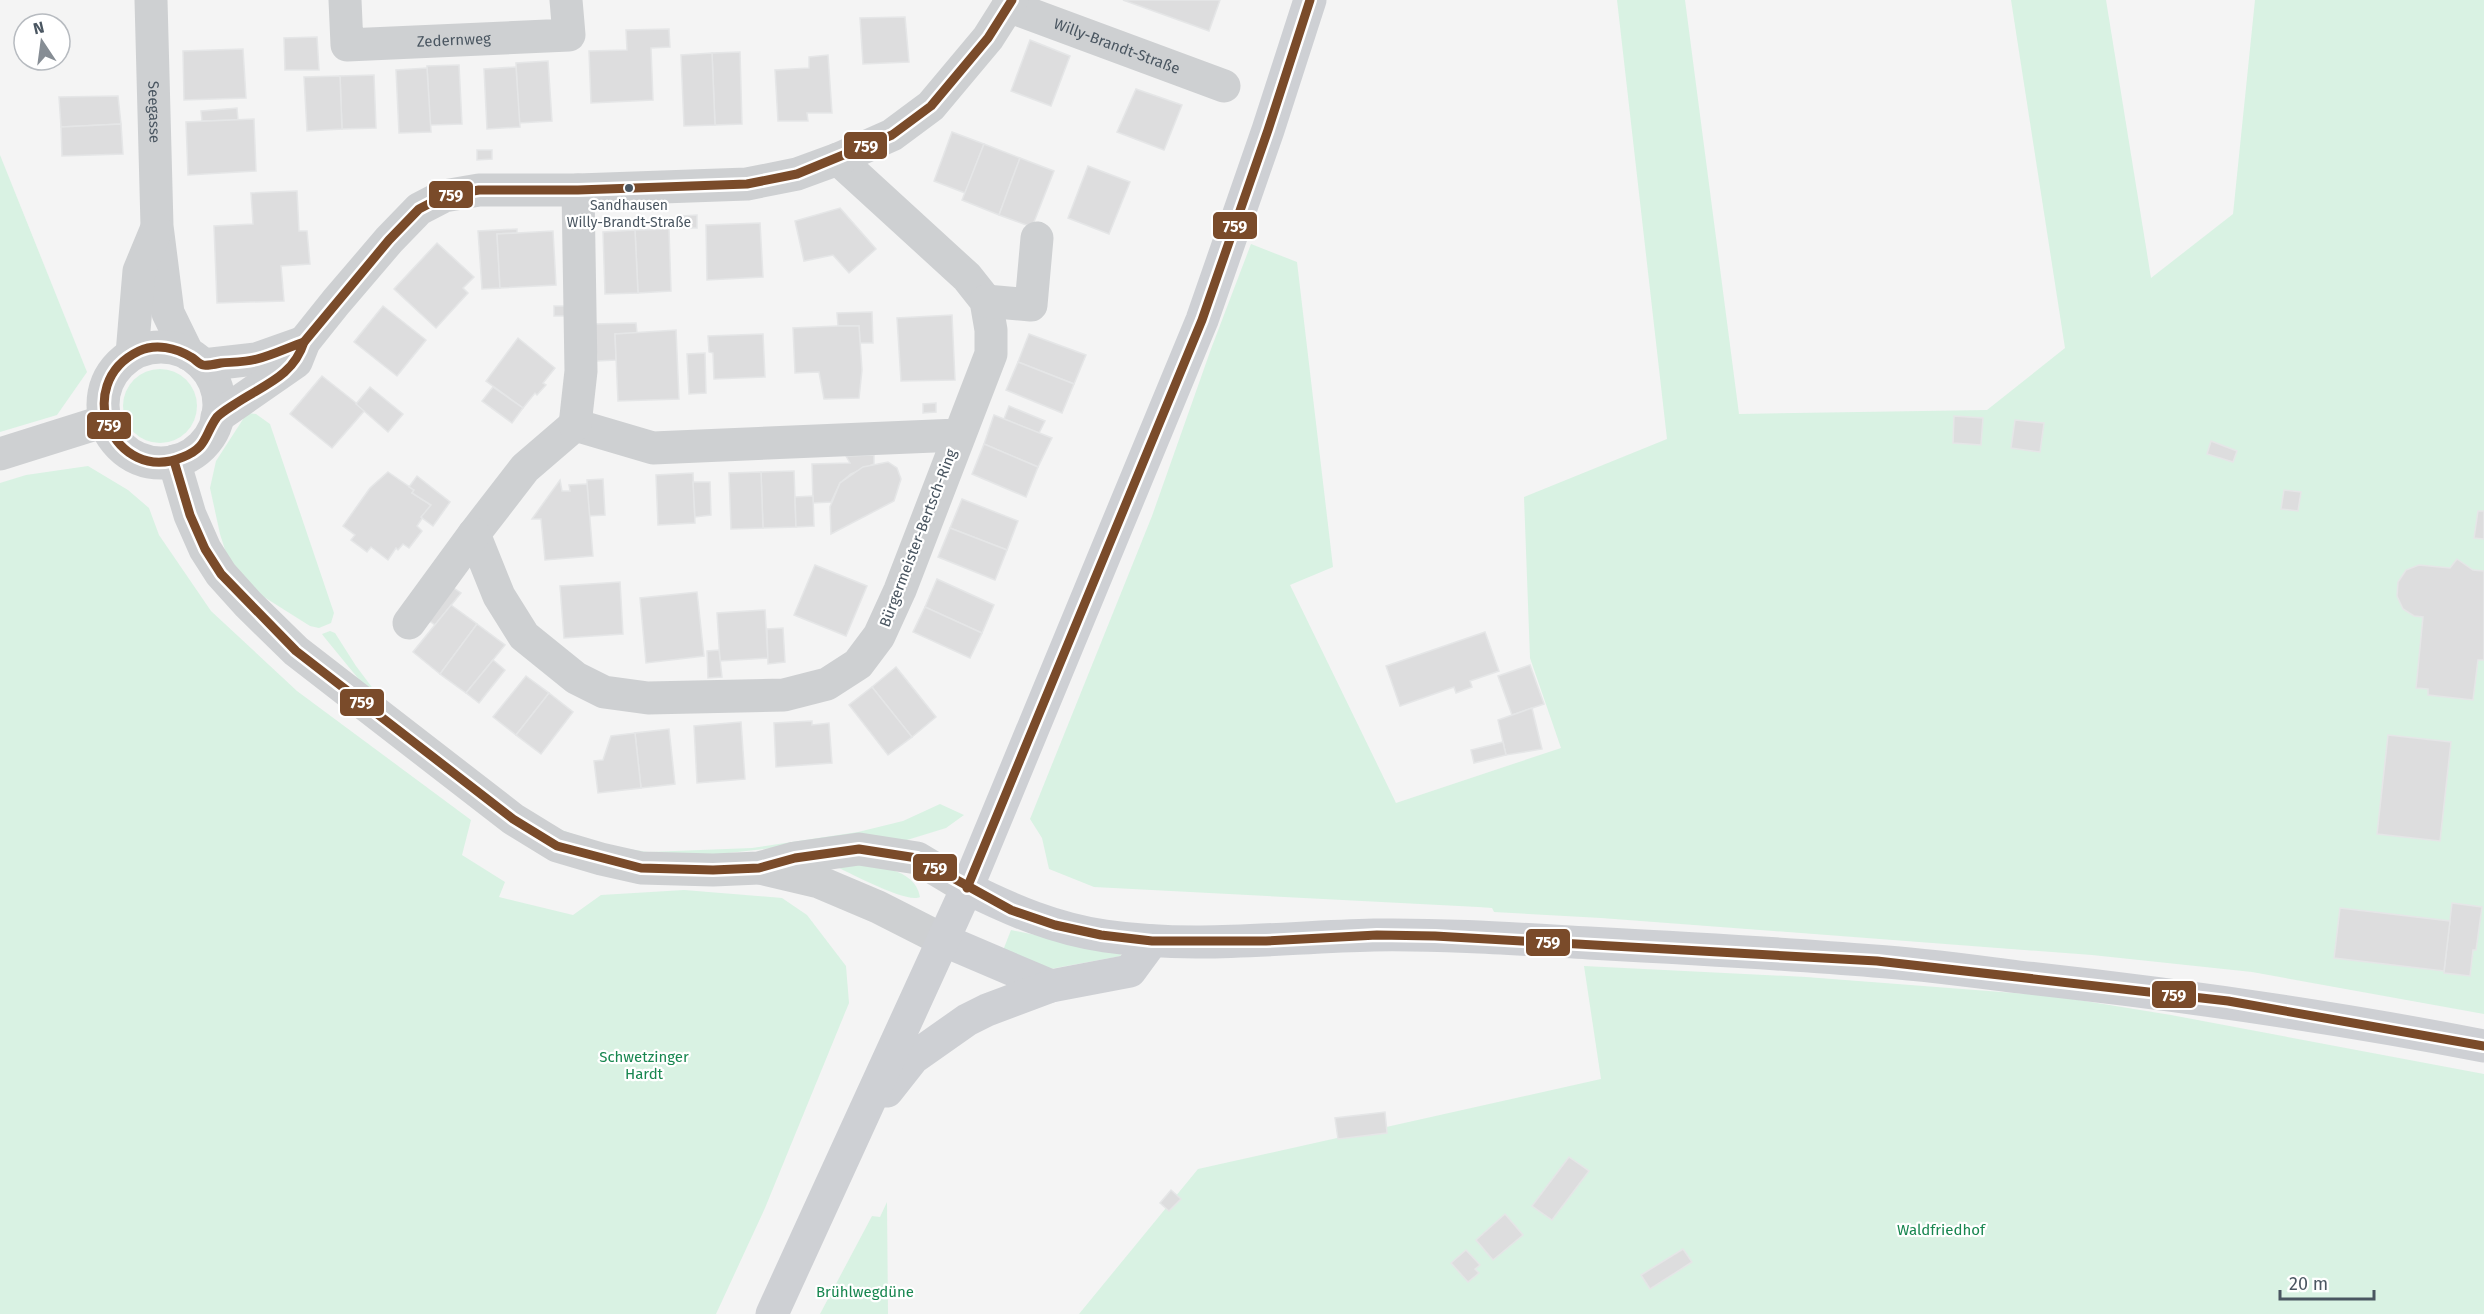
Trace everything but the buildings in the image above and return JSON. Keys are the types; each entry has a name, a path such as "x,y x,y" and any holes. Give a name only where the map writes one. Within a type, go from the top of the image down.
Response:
{"main road":[{"path":"772,1314 967,888 1202,320 1310,0"},
{"path":"967,888 1011,910 1055,925 1101,935 1152,941 1266,941 1377,935 1435,936 1877,961 2228,1001 2484,1046"},
{"path":"943,940 1051,986"},
{"path":"860,1123 913,1058 967,1020 1051,986 1130,971 1152,941"}],"street":[{"name":"Seegasse","path":"152,0 157,226 168,313 196,359"},
{"name":"Zedernweg","path":"345,0 347,45 569,35 566,0"},
{"name":"Willy-Brandt-Straße","path":"217,417 296,362 304,342 381,249 418,209 444,196 478,190 578,190 747,184 797,174 892,135 931,106 988,38 1010,3 1224,86"},
{"name":"Bürgermeister-Bertsch-Ring","path":"474,534 500,596 524,636 576,678 604,692 648,698 784,695 827,684 858,664 879,636 900,590 991,354 991,330 986,301 967,277 838,159"},
{"path":"409,623 525,468 575,425 581,371 578,190"},
{"name":"Seegasse","path":"132,354 139,271 157,226"},
{"path":"986,301 1031,305 1036,237"},
{"path":"196,359 213,380 219,398 217,417 212,432 202,445 189,455 174,461 156,462 139,459 124,449 112,436 105,421 103,402 107,383 117,366 132,354 150,347 170,347 196,359 256,359 304,342"},
{"path":"0,454 105,421"},
{"name":"Bürgermeister-Bertsch-Ring","path":"575,425 653,448 958,435"},
{"path":"174,461 190,515 206,549 221,574 248,604 296,651 513,819 557,846 641,868 712,870 759,868 795,858 859,849 917,858 967,888"},
{"path":"759,868 819,882 878,907 943,940"}],"green space":[{"path":"1617,0 1685,0 1739,414 1987,410 2065,348 2011,0 2106,0 2151,278 2233,214 2255,0 2484,0 2484,1014 2252,972 2092,955 1494,912 1492,908 1478,907 1094,887 1049,869 1042,838 1030,819 1152,516 1251,244 1297,262 1333,567 1290,585 1396,803 1561,748 1530,658 1524,497 1667,439"},
{"path":"0,155 87,372 57,415 0,432"},
{"path":"160,369 174,372 186,380 194,392 197,406 194,420 186,432 174,440 160,443 146,440 134,432 126,420 123,406 126,392 134,380 146,372"},
{"path":"247,413 256,414 270,424 334,613 331,623 319,628 310,626 256,592 227,556 210,488 216,461"},
{"name":"Schwetzinger Hardt","path":"88,466 128,490 149,508 159,535 211,611 297,691 471,820 462,855 505,882 499,897 573,915 601,895 684,890 782,898 807,915 846,966 849,1003 765,1208 716,1314 0,1314 0,483 26,475"},
{"path":"330,631 335,633 377,694 515,802 559,829 606,846 649,852 752,848 858,832 903,821 940,804 964,815 946,828 907,840 807,844 711,855 606,850 539,823 375,699 322,634"},
{"path":"849,862 880,867 901,874 910,879 920,897 913,898 891,892 833,865"},
{"path":"1011,930 1120,952 1121,956 1045,970 1002,953"},
{"name":"Waldfriedhof","path":"1584,966 1806,977 2054,996 2171,1015 2484,1074 2484,1314 1079,1314 1198,1169 1601,1079"},
{"name":"Brühlwegdüne","path":"887,1202 888,1314 820,1314 872,1216 880,1217"}],"transit line":[{"name":"759","path":"304,342 389,240 419,209 444,196 479,190 578,190 747,184 797,174 892,135 931,106 988,38 1012,0"},
{"name":"759","path":"967,888 1202,320 1310,0"},
{"name":"759","path":"304,342 293,364 285,372 219,415 201,445 183,457 158,462 137,457 121,445 109,427 104,407 107,386 118,366 139,351 152,347 166,348 179,351 207,365 257,359 304,342"},
{"name":"759","path":"174,461 190,515 205,549 221,574 296,651 513,819 557,846 641,868 713,870 759,868 795,858 859,849 917,858 1011,910 1055,925 1101,935 1152,941 1266,941 1377,935 1435,936 1877,961 2228,1001 2484,1046"}],"place":[{"name":"Sandhausen Willy-Brandt-Straße","path":"629,188"}]}
